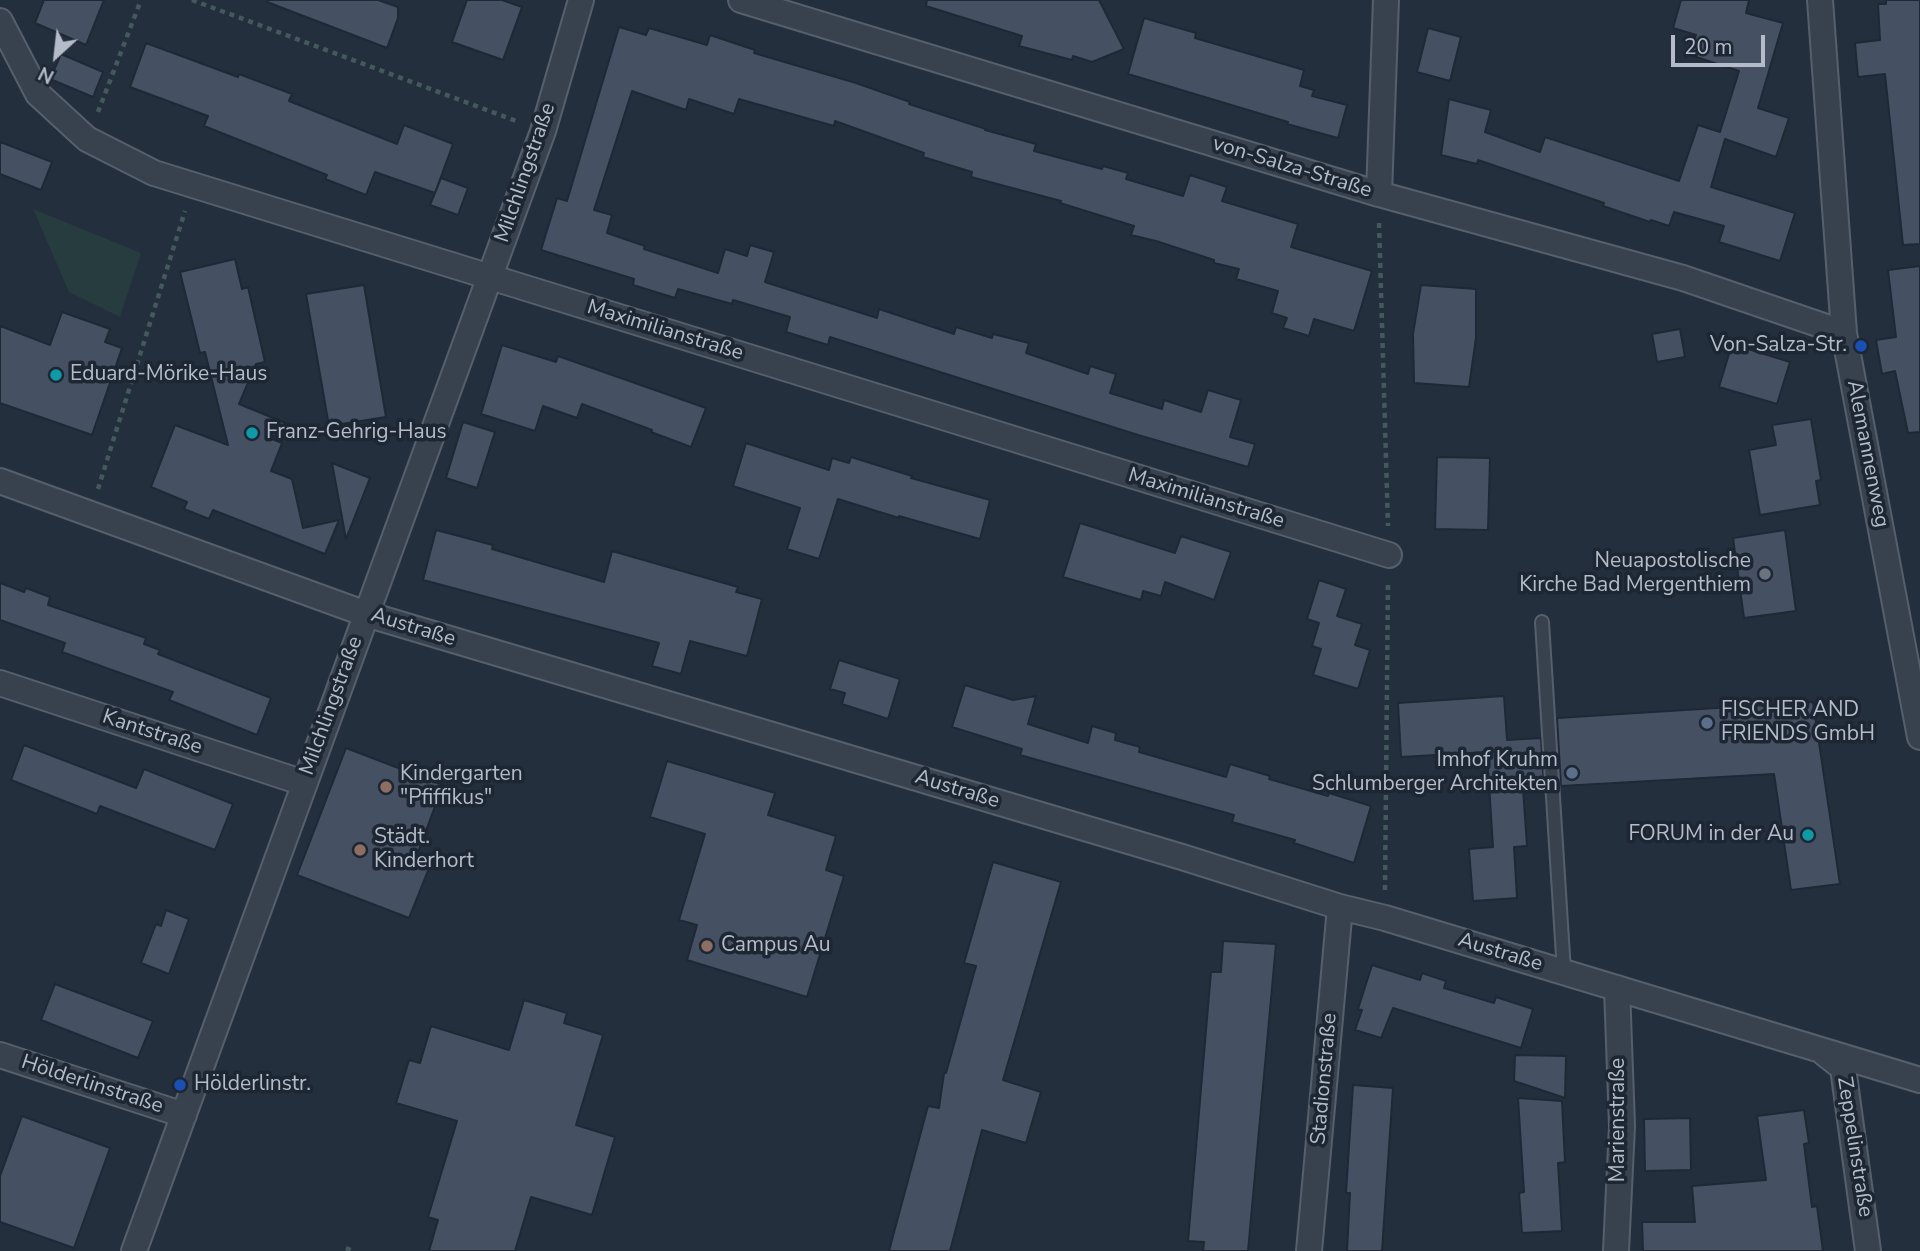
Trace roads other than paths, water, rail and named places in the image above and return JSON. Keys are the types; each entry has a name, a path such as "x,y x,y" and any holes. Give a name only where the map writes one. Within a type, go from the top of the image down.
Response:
{"street":[{"name":"Milchlingstraße","path":"134,1251 543,131 581,0"},
{"name":"von-Salza-Straße","path":"741,0 1379,194 1683,278 1844,333"},
{"path":"1379,194 1386,0"},
{"name":"Alemannenweg","path":"1820,0 1844,333 1920,737"},
{"name":"Maximilianstraße","path":"0,21 38,94 87,139 154,173 1389,555"},
{"name":"Austraße","path":"0,481 366,614 1920,1080"},
{"name":"Kantstraße","path":"0,683 304,783"},
{"name":"Stadionstraße","path":"1309,1251 1340,907"},
{"name":"Marienstraße","path":"1616,1251 1622,1126 1617,988"},
{"name":"Zeppelinstraße","path":"1823,1052 1843,1068 1868,1251"},
{"name":"Hölderlinstraße","path":"0,1055 184,1115"}],"lane":[{"path":"1542,622 1564,972"}],"place":[{"name":"Von-Salza-Str.","path":"1861,346"},
{"name":"Eduard-Mörike-Haus","path":"56,375"},
{"name":"Franz-Gehrig-Haus","path":"252,433"},
{"name":"Neuapostolische Kirche Bad Mergenthiem","path":"1765,574"},
{"name":"FISCHER AND FRIENDS GmbH","path":"1707,723"},
{"name":"Imhof Kruhm Schlumberger Architekten","path":"1572,773"},
{"name":"Kindergarten \"Pfiffikus\"","path":"386,787"},
{"name":"FORUM in der Au","path":"1808,835"},
{"name":"Städt. Kinderhort","path":"360,850"},
{"name":"Campus Au","path":"707,946"},
{"name":"Hölderlinstr.","path":"180,1085"}]}
